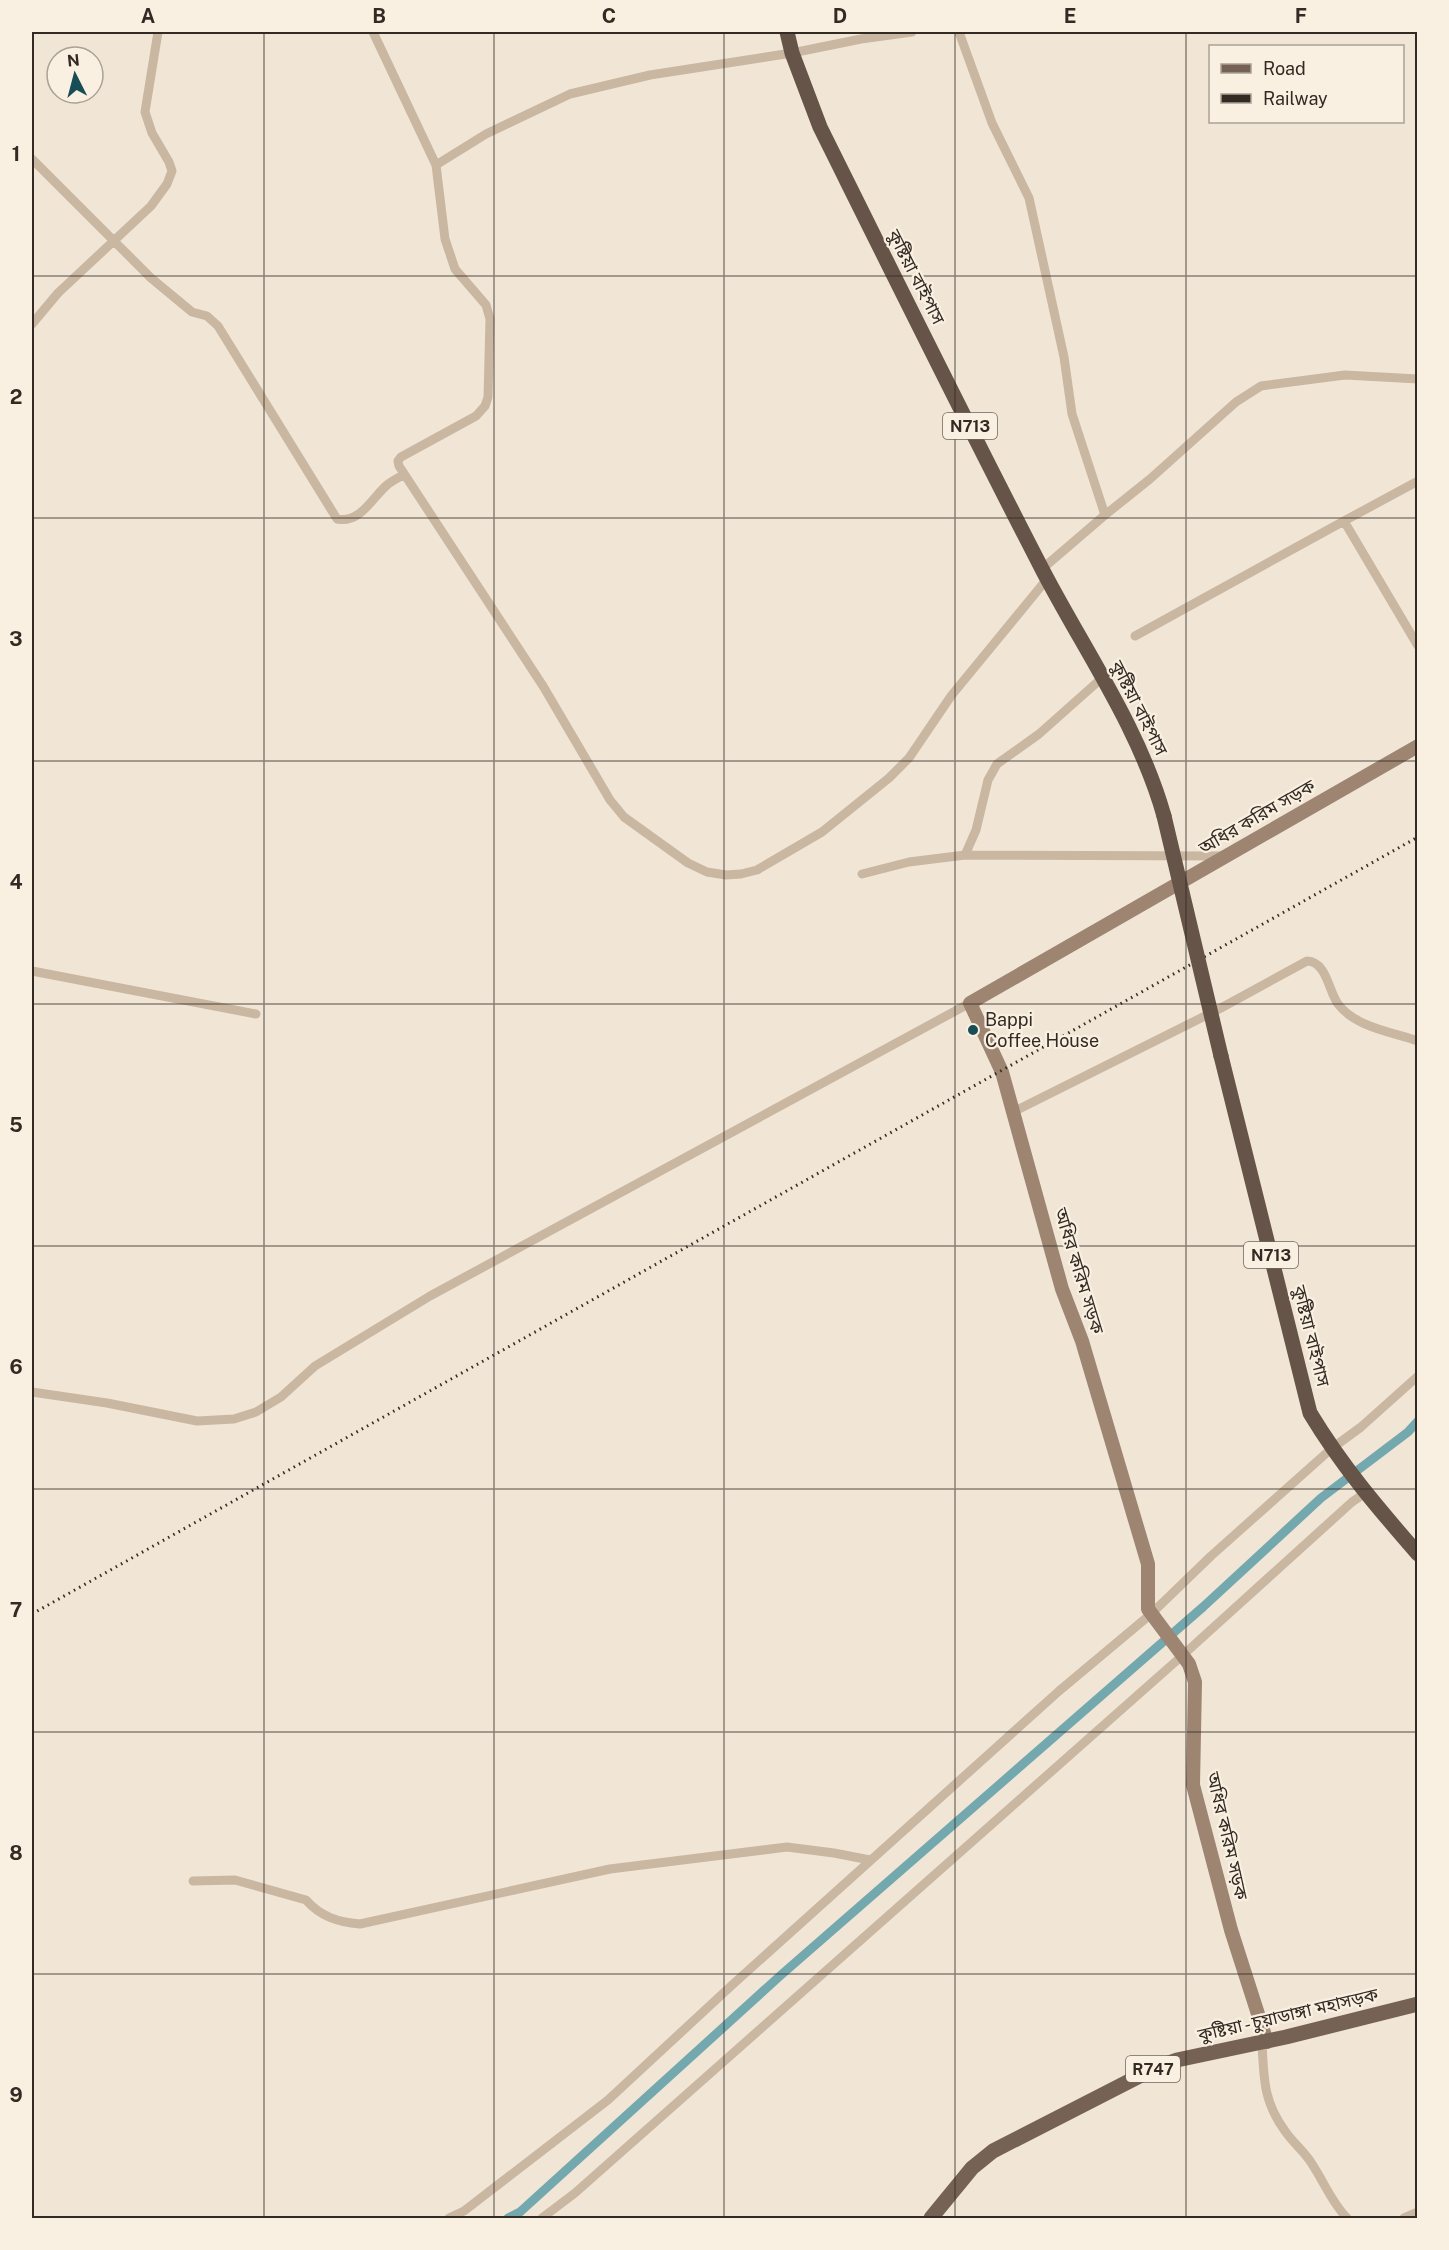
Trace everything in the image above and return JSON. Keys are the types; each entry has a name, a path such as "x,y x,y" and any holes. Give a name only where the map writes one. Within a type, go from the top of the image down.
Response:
{"highway":[{"name":"কুষ্টিয়া বাইপাস","path":"787,32 792,53 820,127 1045,574 1138,744 1154,781 1310,1413 1332,1450 1364,1492 1418,1554"}],"main road":[{"name":"অধির করিম সড়ক","path":"1264,2042 1231,1930 1193,1785 1195,1682 1189,1664 1173,1640 1152,1616 1147,1601 1148,1564 1082,1341 1062,1289 1002,1072 970,1003 1418,746"},
{"name":"কুষ্টিয়া - চুয়াডাঙ্গা মহাসড়ক","path":"931,2218 972,2168 993,2151 1158,2067 1177,2060 1264,2042 1418,2004"}],"street":[{"path":"32,324 58,293 150,206 167,184 172,171 170,162 152,133 145,112 158,32"},
{"path":"373,32 436,165 445,239 455,269 486,305 489,320 488,397 485,406 476,416 401,457 398,461 399,466 543,686 610,800 624,817 688,863 707,872 726,875 757,870 822,832 889,778 909,758 951,696 1045,574 1105,515 1150,479 1236,402 1261,386 1345,375 1418,379"},
{"path":"436,165 486,134 570,94 650,75 912,32"},
{"path":"959,32 992,123 1029,198 1064,357 1072,414 1105,515"},
{"path":"32,159 151,278 192,312 207,316 218,326 337,519 349,520 369,506 388,484 404,475"},
{"path":"1135,636 1418,481"},
{"path":"1344,521 1418,646"},
{"path":"965,855 976,830 988,780 997,764 1039,734 1102,678"},
{"path":"862,874 909,862 965,855 1226,856"},
{"path":"1013,1112 1221,1008 1307,961 1313,961 1319,965 1338,1004 1358,1021 1418,1041"},
{"path":"32,971 256,1014"},
{"path":"32,1392 107,1403 196,1421 234,1419 256,1412 281,1397 315,1366 430,1296 970,1003"},
{"path":"449,2218 464,2211 608,2100 1075,1676 1152,1616 1210,1556 1418,1376"},
{"path":"542,2218 575,2193 1364,1492"},
{"path":"193,1881 235,1880 306,1900 324,1916 342,1922 360,1924 621,1868 787,1848 870,1860"},
{"path":"1264,2042 1265,2090 1270,2105 1286,2133 1311,2162 1332,2199 1347,2218"},
{"path":"1404,2218 1418,2212"}],"waterway":[{"path":"508,2218 520,2212 781,1975 1203,1607 1321,1498 1408,1432 1418,1421"}],"railway":[{"path":"32,1614 1418,837"}],"place":[{"name":"Bappi Coffee House","path":"973,1030"}]}
